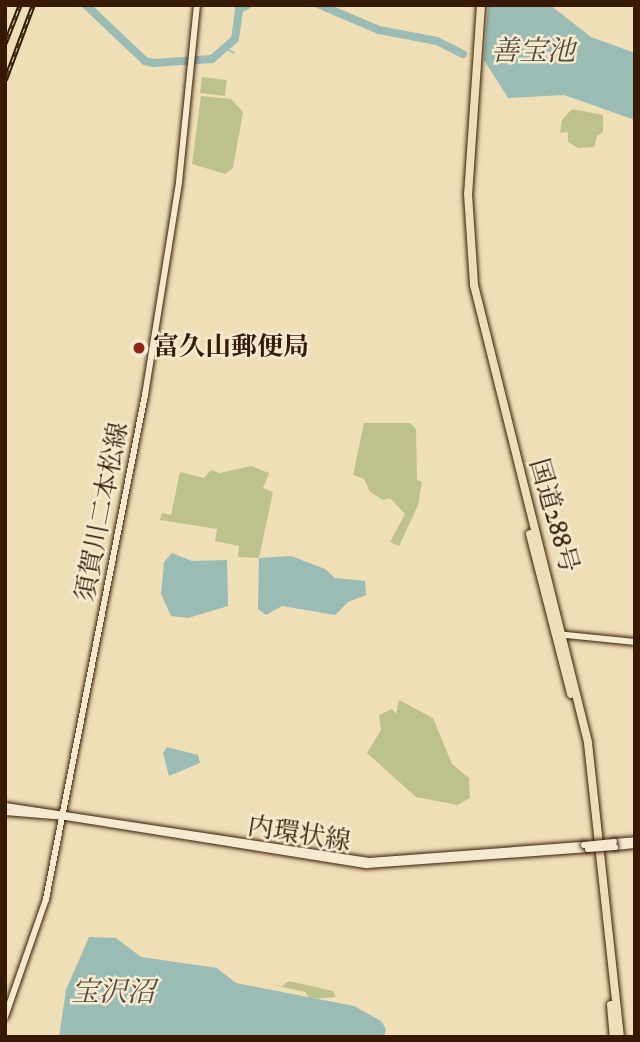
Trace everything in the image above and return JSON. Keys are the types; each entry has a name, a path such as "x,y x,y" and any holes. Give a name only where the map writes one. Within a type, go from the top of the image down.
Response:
{"highway":[{"name":"国道288号","path":"479,5 464,213 469,279 591,766 620,1037"},
{"name":"国道288号","path":"559,634 591,793 614,1037"}],"main road":[{"name":"須賀川二本松線","path":"5,1017 40,921 149,374 179,182 197,5"},
{"path":"559,634 635,642"},
{"name":"内環状線","path":"5,806 369,861 635,843"},
{"name":"内環状線","path":"5,812 63,815"}],"green space":[{"path":"202,77 227,80 225,96 200,93"},
{"path":"201,96 231,99 243,112 233,168 225,174 192,164"},
{"path":"572,109 603,115 603,132 597,136 594,147 578,148 568,142 568,132 560,133 562,120"},
{"path":"364,423 410,423 416,429 417,480 422,482 418,505 399,546 390,542 405,514 390,498 383,500 370,492 364,479 353,475"},
{"path":"251,466 269,473 263,488 273,492 259,558 238,557 239,546 215,541 217,529 160,520 162,513 171,515 180,472 204,478 211,470 220,473"},
{"path":"399,700 433,718 452,764 469,778 470,798 457,805 416,797 367,753 381,730 379,715 392,709 396,714"},
{"path":"289,981 333,991 336,997 310,999 305,992 265,983 282,986"}],"water":[{"name":"善宝池","path":"488,5 550,5 591,37 635,53 635,120 564,95 508,98 484,60"},
{"path":"172,553 192,561 227,560 228,606 188,618 171,616 161,594 164,562"},
{"path":"291,556 325,569 335,578 365,581 366,595 348,602 335,615 282,606 266,615 258,609 259,558"},
{"path":"167,747 198,755 200,763 169,776 163,753"},
{"name":"宝沢沼","path":"89,937 116,938 141,957 217,968 236,983 354,1006 381,1021 386,1029 384,1037 59,1037 66,990"}],"waterway":[{"path":"86,5 145,61 153,63 212,59 235,39 239,9 248,5"},
{"path":"320,5 379,30 437,41 463,54"},
{"path":"225,48 234,53"}],"railway":[{"path":"5,43 20,5"},
{"path":"5,80 33,5"}],"place":[{"name":"富久山郵便局","path":"139,348"}]}
